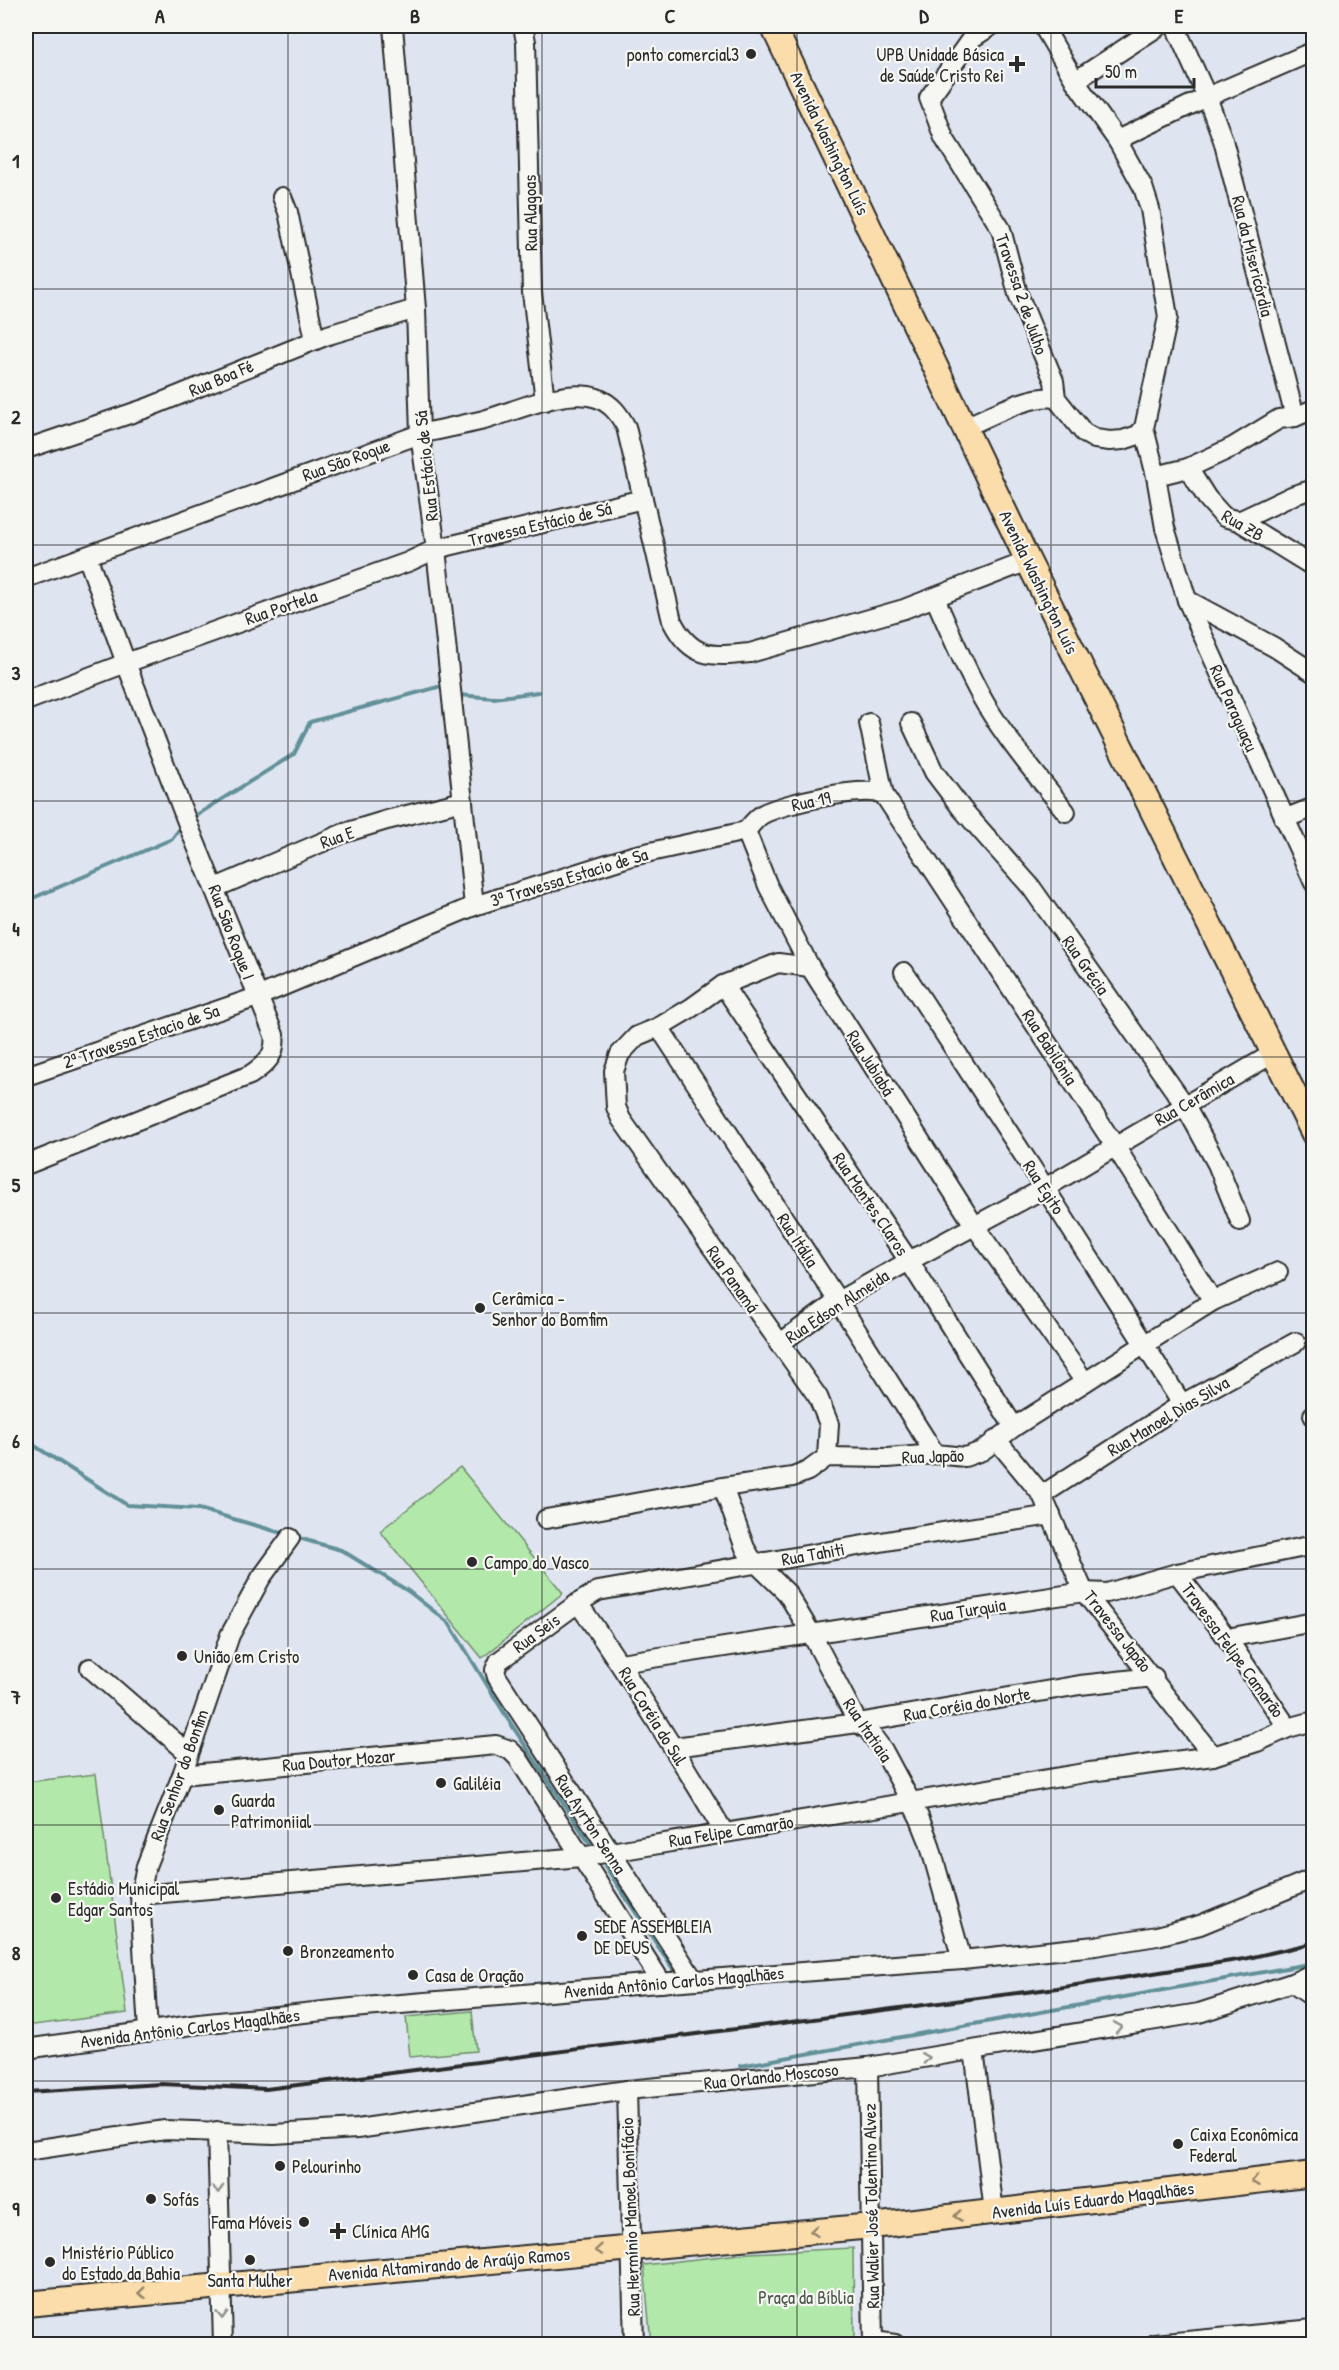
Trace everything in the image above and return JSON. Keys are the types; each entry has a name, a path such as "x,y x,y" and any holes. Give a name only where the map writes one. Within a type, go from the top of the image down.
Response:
{"main road":[{"name":"Avenida Washington Luís","path":"773,26 1028,561 1314,1134"},
{"name":"Avenida Luís Eduardo Magalhães","path":"872,2226 1314,2174"},
{"name":"Avenida Altamirando de Araújo Ramos","path":"26,2304 872,2226"}],"street":[{"name":"Rua Estácio de Sá","path":"393,26 416,309 420,434 436,549 474,906"},
{"name":"Rua Alagoas","path":"523,26 526,42 532,292 544,401"},
{"name":"Travessa 2 de Julho","path":"991,26 971,39 929,98 944,138 1001,229 1015,284 1053,381 1056,398"},
{"path":"965,427 1045,396 1056,398 1084,433 1095,439 1124,440 1138,435 1144,428 1168,317 1150,210 1143,187 1117,140 1076,81 1043,26"},
{"path":"1076,81 1158,26"},
{"name":"Rua da Misericórdia","path":"1175,26 1207,96 1230,164 1295,417"},
{"path":"1117,140 1207,96 1314,51"},
{"path":"282,197 288,212 315,340"},
{"name":"Rua Boa Fé","path":"26,449 147,408 315,340 416,309"},
{"name":"Rua São Roque","path":"26,578 420,434 481,420 544,401 578,395 596,398 609,404 618,412 626,427 643,499"},
{"path":"1156,476 1188,468 1233,447 1279,419 1295,417 1314,410"},
{"name":"Rua Paraguaçu","path":"1144,428 1174,564 1187,600 1314,883"},
{"name":"Rua ZB","path":"1188,468 1215,509 1224,517 1239,521 1309,560"},
{"path":"1239,521 1294,495 1314,489"},
{"path":"643,499 672,621 685,643 693,649 710,654 729,656 750,653 904,609 1028,561"},
{"name":"Travessa Estácio de Sá","path":"436,549 643,499"},
{"name":"Rua Portela","path":"26,701 400,565 436,549"},
{"name":"Rua São Roque I","path":"26,1166 250,1075 265,1065 274,1049 274,1035 126,663 87,556"},
{"path":"934,598 970,677 987,706 1007,736 1066,812"},
{"path":"1187,600 1314,673"},
{"path":"870,723 884,795"},
{"name":"Rua Grécia","path":"911,723 934,772 962,809 1031,887 1184,1104 1217,1164 1240,1221"},
{"name":"Rua 19","path":"746,831 762,814 794,803 875,790 884,795"},
{"name":"Rua Babilônia","path":"884,795 1115,1146 1213,1301"},
{"name":"Rua E","path":"215,888 344,833 464,801"},
{"path":"1284,819 1314,807"},
{"path":"746,831 768,886 810,967"},
{"name":"3ª Travessa Estacio de Sa","path":"257,997 474,906 632,856 746,831"},
{"path":"659,1027 723,985 778,963 810,967"},
{"name":"Rua Jubiabá","path":"810,967 974,1225 1085,1382"},
{"name":"Rua Egito","path":"904,972 1182,1404"},
{"name":"Rua Montes Claros","path":"723,985 909,1261 1014,1426"},
{"name":"2ª Travessa Estacio de Sa","path":"26,1076 257,997"},
{"name":"Rua Panamá","path":"659,1027 638,1036 620,1054 614,1071 616,1107 621,1119 818,1397 826,1412 830,1437 827,1457"},
{"name":"Rua Itália","path":"659,1027 935,1454"},
{"name":"Rua Cerâmica","path":"1115,1146 1274,1053"},
{"name":"Rua Edson Almeida","path":"779,1344 838,1301 1045,1188 1115,1146"},
{"name":"Rua Japão","path":"827,1457 888,1458 935,1454 965,1456 982,1451 1014,1426 1213,1301 1278,1272"},
{"name":"Rua Manoel Dias Silva","path":"1042,1495 1182,1404 1296,1342"},
{"name":"Travessa Japão","path":"996,1439 1042,1495 1084,1592 1154,1677 1214,1756"},
{"path":"546,1519 723,1487 793,1477 808,1471 827,1457"},
{"name":"Rua Itatiaia","path":"723,1487 745,1548 756,1563 787,1593 812,1635 858,1723 868,1730 883,1750 911,1802 929,1842 962,1960"},
{"name":"Rua Tahiti","path":"578,1603 598,1591 1051,1515"},
{"name":"Rua Senhor do Bonfim","path":"148,2032 140,1895 146,1866 182,1775 235,1624 261,1578 290,1538"},
{"name":"Rua Turquia","path":"620,1663 1084,1592 1107,1593 1177,1574 1314,1545"},
{"name":"Travessa Felipe Camarão","path":"1177,1574 1227,1638 1288,1728"},
{"name":"Rua Coréia do Sul","path":"578,1603 674,1747 724,1832"},
{"name":"Rua Seis","path":"496,1665 503,1657 578,1603"},
{"path":"1227,1638 1314,1622"},
{"name":"Rua Ayrton Senna","path":"496,1665 496,1677 694,1980"},
{"path":"90,1668 188,1753"},
{"name":"Rua Coréia do Norte","path":"674,1747 858,1723 1069,1687 1154,1677"},
{"name":"Rua Felipe Camarão","path":"140,1895 581,1857 1090,1772 1214,1756 1257,1742 1288,1728 1314,1721"},
{"name":"Rua Ayrton Senna","path":"496,1745 510,1750 518,1758 662,1983"},
{"name":"Rua Doutor Mozar","path":"182,1775 496,1745"},
{"name":"Avenida Antônio Carlos Magalhães","path":"26,2049 199,2024 352,2008 962,1960 1095,1946 1157,1936 1200,1925 1314,1878"},
{"name":"Rua Orlando Moscoso","path":"217,2131 274,2134 357,2129 627,2090 868,2067 1199,2013 1292,1983 1314,1973"},
{"path":"1292,1983 1314,1998"},
{"path":"974,2050 994,2212"},
{"name":"Rua Walier José Tolentino Alvez","path":"868,2067 874,2343"},
{"name":"Rua Hermínio Manoel Bonifácio","path":"627,2090 634,2344"},
{"path":"26,2151 165,2130 217,2131 223,2344"},
{"path":"1155,2344 1314,2329"},
{"path":"874,2343 895,2344"}],"green space":[{"name":"Campo do Vasco","path":"460,1467 563,1593 482,1658 380,1531"},
{"name":"Estádio Municipal Edgar Santos","path":"96,1774 127,2013 26,2026 26,1782"},
{"path":"472,2011 476,2051 410,2057 406,2017"},
{"name":"Praça da Bíblia","path":"853,2248 854,2344 651,2344 644,2265 749,2253"}],"waterway":[{"path":"192,818 294,754 310,722 438,687"},
{"path":"459,695 494,698 538,692"},
{"path":"26,901 172,839 181,827"},
{"path":"26,1431 27,1441 127,1505 199,1509 285,1534"},
{"path":"295,1537 341,1550 408,1591 449,1623 511,1724 594,1850"},
{"path":"605,1866 675,1972"},
{"path":"740,2066 1314,1963"}],"railway":[{"path":"26,2092 161,2084 266,2089 1057,1988 1244,1959 1314,1943"}],"place":[{"name":"ponto comercial3","path":"751,54"},
{"name":"UPB Unidade Básica de Saúde Cristo Rei","path":"1017,64"},
{"name":"Cerâmica - Senhor do Bomfim","path":"480,1308"},
{"name":"Campo do Vasco","path":"472,1562"},
{"name":"União em Cristo","path":"182,1656"},
{"name":"Galiléia","path":"441,1783"},
{"name":"Guarda Patrimoniial","path":"219,1810"},
{"name":"Estádio Municipal Edgar Santos","path":"56,1898"},
{"name":"SEDE ASSEMBLEIA DE DEUS","path":"582,1936"},
{"name":"Bronzeamento","path":"288,1951"},
{"name":"Casa de Oração","path":"413,1975"},
{"name":"Caixa Econômica Federal","path":"1178,2144"},
{"name":"Pelourinho","path":"280,2166"},
{"name":"Sofás","path":"151,2199"},
{"name":"Fama Móveis","path":"304,2222"},
{"name":"Clínica AMG","path":"338,2231"},
{"name":"Santa Mulher","path":"250,2260"},
{"name":"Mnistério Público do Estado da Bahia","path":"50,2262"}]}
